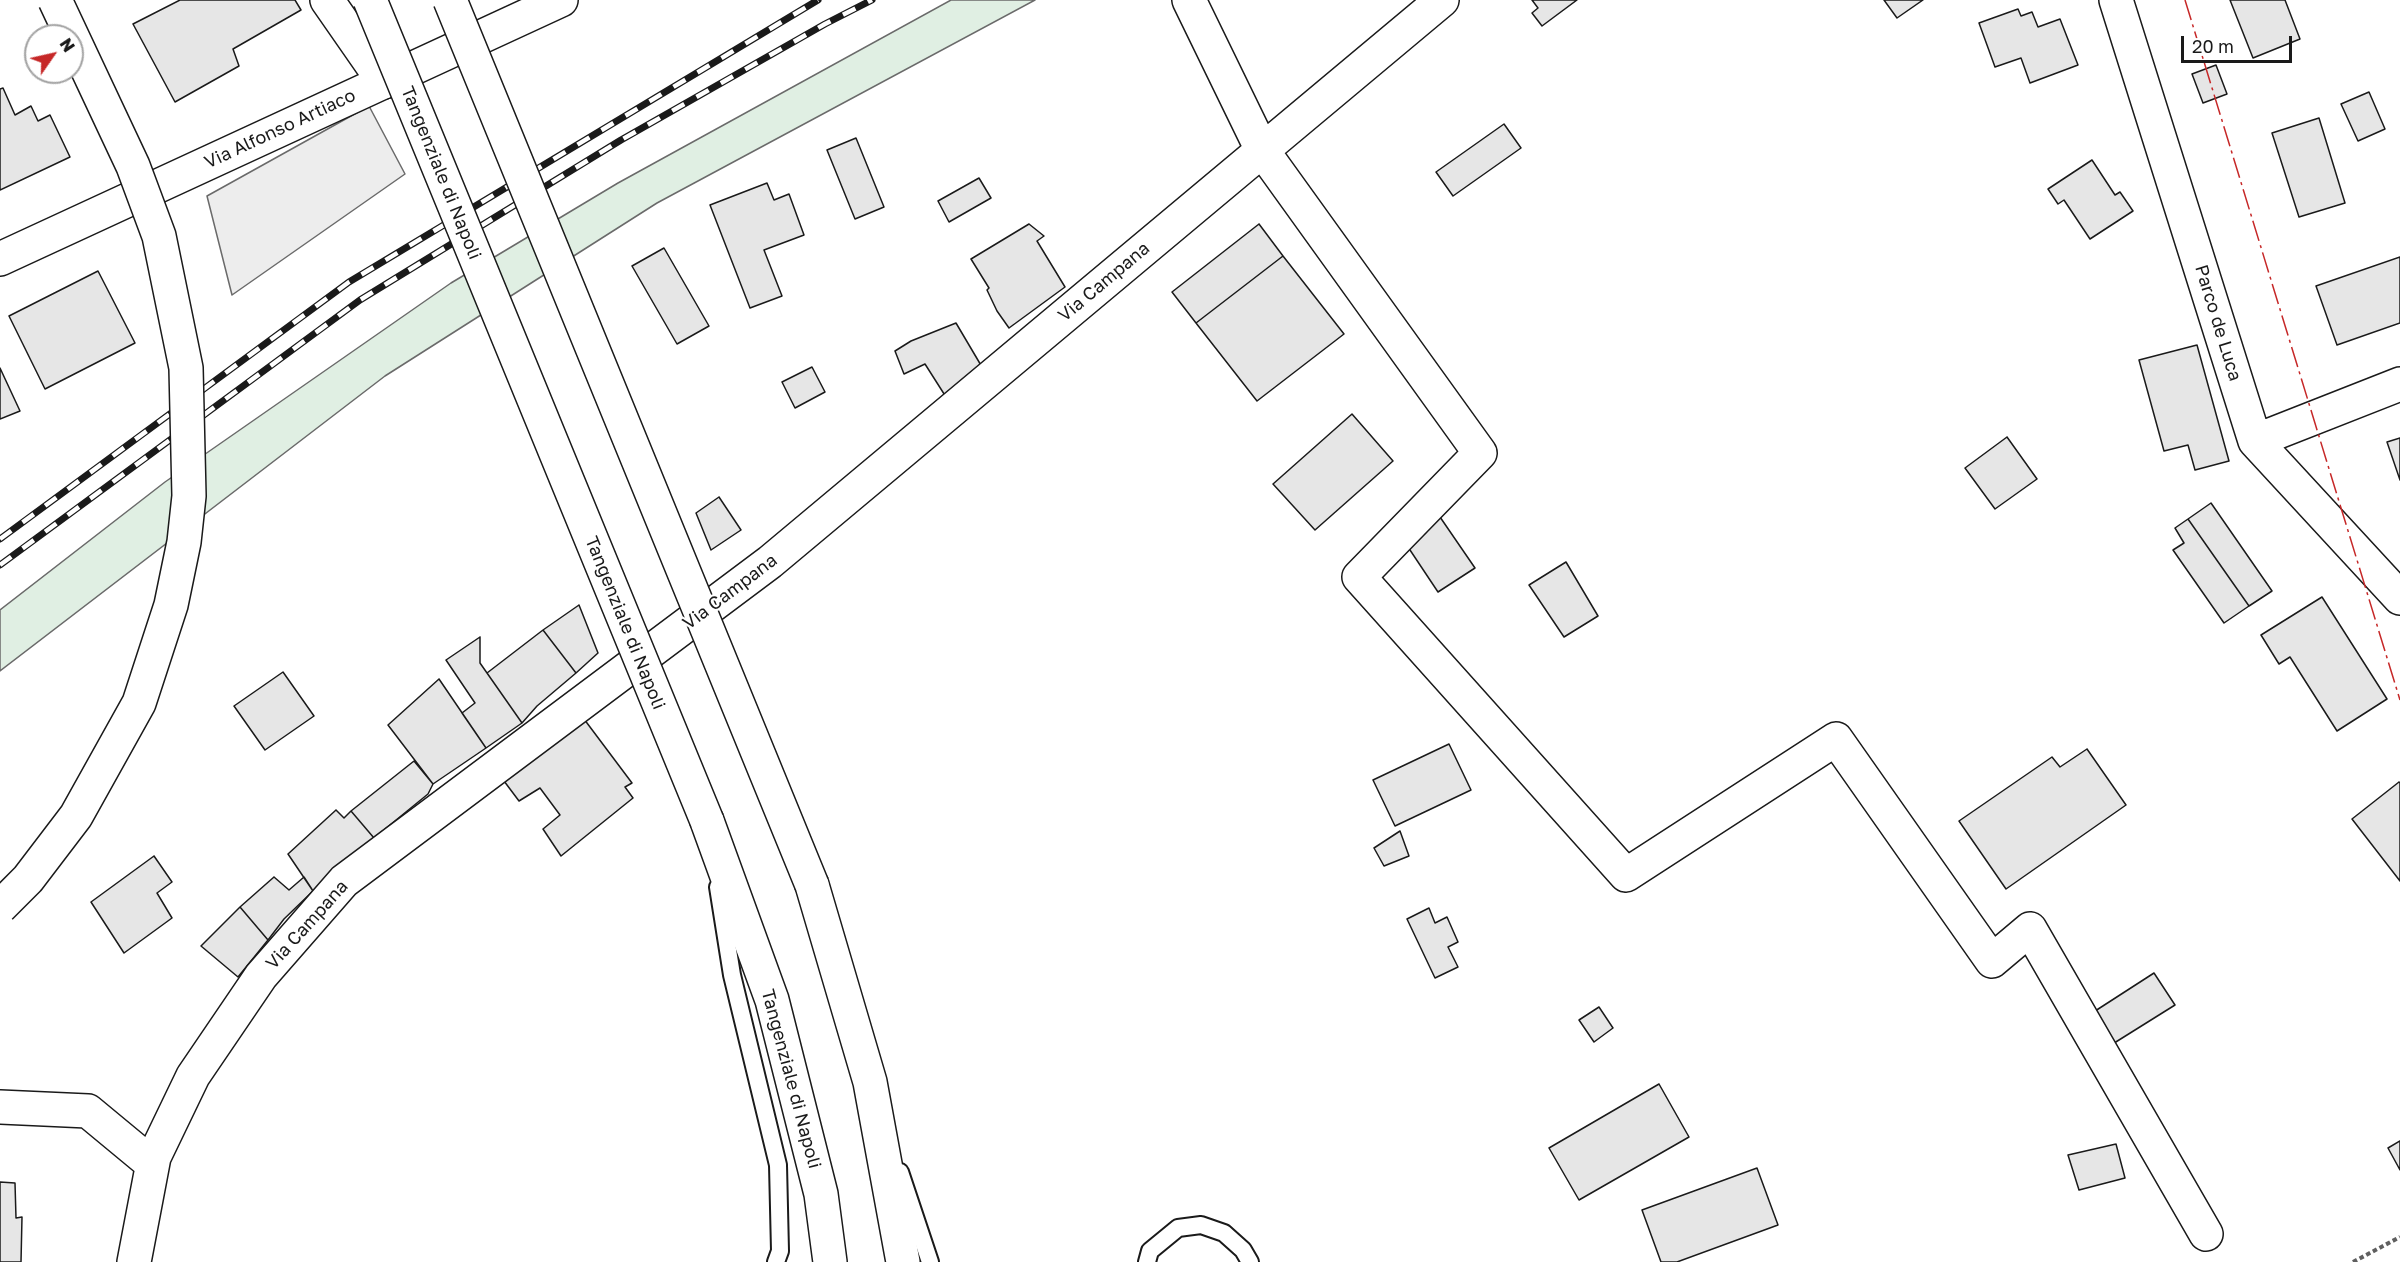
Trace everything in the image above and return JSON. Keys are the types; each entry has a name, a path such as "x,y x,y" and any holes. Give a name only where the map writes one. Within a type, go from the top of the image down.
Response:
{"main road":[{"path":"0,907 28,879 76,816 139,703 171,605 184,542 189,496 186,368 159,236 133,166 55,0"},
{"path":"327,0 384,81"},
{"name":"Tangenziale di Napoli","path":"370,0 707,821 772,1000 821,1194 831,1262"},
{"path":"450,0 812,885 870,1082 903,1262"},
{"name":"Via Alfonso Artiaco","path":"0,259 561,0"},
{"path":"1189,0 1262,150 1480,453 1359,577 1626,875 1836,739 1992,961 2030,929 2206,1234"},
{"name":"Via Campana","path":"134,1262 153,1164 193,1076 261,976 344,881 770,562 1442,0"},
{"name":"Parco de Luca","path":"2116,0 2255,441 2400,598"},
{"path":"2255,441 2400,384"},
{"path":"0,1107 88,1111 153,1164"}],"lane":[{"path":"707,821 732,975 778,1166 780,1251 776,1262"},
{"path":"870,1082 930,1262"},
{"path":"1147,1262 1150,1251 1178,1228 1201,1225 1224,1233 1243,1250 1250,1262"}],"path":[{"path":"2353,1262 2400,1237"}],"green space":[{"path":"951,0 1035,0 657,203 385,376 0,671 0,610 165,482 451,283 618,183"}],"shaded area":[{"path":"369,106 405,174 232,295 207,196"}],"building":[{"path":"180,0 295,0 301,10 233,49 239,66 175,102 133,24"},
{"path":"1532,0 1577,0 1542,26 1532,13 1538,8"},
{"path":"1884,0 1923,0 1897,18"},
{"path":"2230,0 2285,0 2300,39 2253,58"},
{"path":"2018,9 2021,16 2032,12 2038,27 2060,19 2078,65 2030,83 2021,58 1995,67 1979,23"},
{"path":"2216,65 2227,94 2203,103 2192,74"},
{"path":"3,88 15,115 31,106 38,121 50,115 70,157 0,190 0,89"},
{"path":"2369,92 2385,129 2358,141 2341,104"},
{"path":"2319,118 2345,203 2299,217 2272,133"},
{"path":"1504,124 1521,148 1453,196 1436,172"},
{"path":"856,138 884,207 855,219 827,150"},
{"path":"2092,160 2115,195 2120,192 2133,211 2090,239 2064,200 2058,204 2048,189"},
{"path":"979,178 991,198 949,222 938,201"},
{"path":"767,183 774,200 789,194 804,235 764,250 782,296 750,308 710,205"},
{"path":"1029,224 1044,236 1037,241 1065,287 1009,328 997,311 987,290 989,288 971,259"},
{"path":"1259,224 1283,256 1196,323 1172,292"},
{"path":"664,248 709,326 677,344 632,266"},
{"path":"1283,256 1344,334 1257,401 1196,323"},
{"path":"2400,257 2400,323 2337,345 2316,286"},
{"path":"98,271 135,343 45,389 9,316"},
{"path":"956,323 982,367 946,397 925,364 904,374 895,351 911,341"},
{"path":"2197,345 2229,461 2195,470 2188,445 2164,451 2139,360"},
{"path":"812,367 825,392 795,408 782,382"},
{"path":"0,368 20,411 0,419"},
{"path":"1352,414 1393,461 1315,530 1273,484"},
{"path":"2007,437 2037,479 1995,509 1965,468"},
{"path":"2400,438 2400,480 2387,442"},
{"path":"719,497 741,530 711,550 696,513"},
{"path":"2211,503 2272,591 2249,606 2188,519"},
{"path":"1440,517 1475,568 1438,592 1404,541"},
{"path":"2188,519 2249,606 2224,623 2173,550 2184,543 2175,528"},
{"path":"1566,562 1598,616 1564,637 1529,585"},
{"path":"2322,597 2387,699 2337,731 2290,657 2279,664 2261,635"},
{"path":"579,605 598,653 576,673 543,630"},
{"path":"543,630 576,673 537,706 522,723 487,673"},
{"path":"480,637 480,663 522,723 486,748 462,713 475,703 446,660"},
{"path":"283,672 314,716 265,750 234,706"},
{"path":"439,679 486,748 433,784 388,725"},
{"path":"584,719 632,783 625,787 633,798 561,856 543,829 560,815 540,788 519,801 504,781"},
{"path":"1449,744 1471,790 1395,826 1373,780"},
{"path":"2087,749 2126,805 2006,889 1959,821 2052,757 2060,767"},
{"path":"414,761 433,784 428,794 374,838 351,811"},
{"path":"2400,783 2400,881 2352,819"},
{"path":"336,810 344,818 351,811 374,838 313,891 288,854"},
{"path":"1400,831 1409,856 1384,866 1374,848"},
{"path":"154,856 172,882 157,893 172,918 124,953 91,902"},
{"path":"274,877 289,890 304,877 313,891 284,919 268,940 240,907"},
{"path":"240,907 268,940 238,977 201,946"},
{"path":"1429,908 1435,923 1447,917 1458,942 1448,947 1458,967 1435,978 1407,919"},
{"path":"2154,973 2175,1005 2111,1045 2092,1013"},
{"path":"1599,1007 1613,1028 1594,1042 1579,1020"},
{"path":"1659,1084 1689,1137 1579,1200 1549,1148"},
{"path":"2400,1141 2400,1170 2388,1148"},
{"path":"2116,1144 2125,1178 2079,1190 2068,1155"},
{"path":"1757,1168 1778,1225 1677,1262 1661,1262 1642,1210"},
{"path":"0,1182 15,1183 16,1218 22,1217 21,1262 0,1262"}],"railway":[{"path":"0,539 349,282 818,0"},
{"path":"0,565 360,300 621,140 825,24 872,0"}],"power":[{"path":"2185,0 2400,700"}]}
